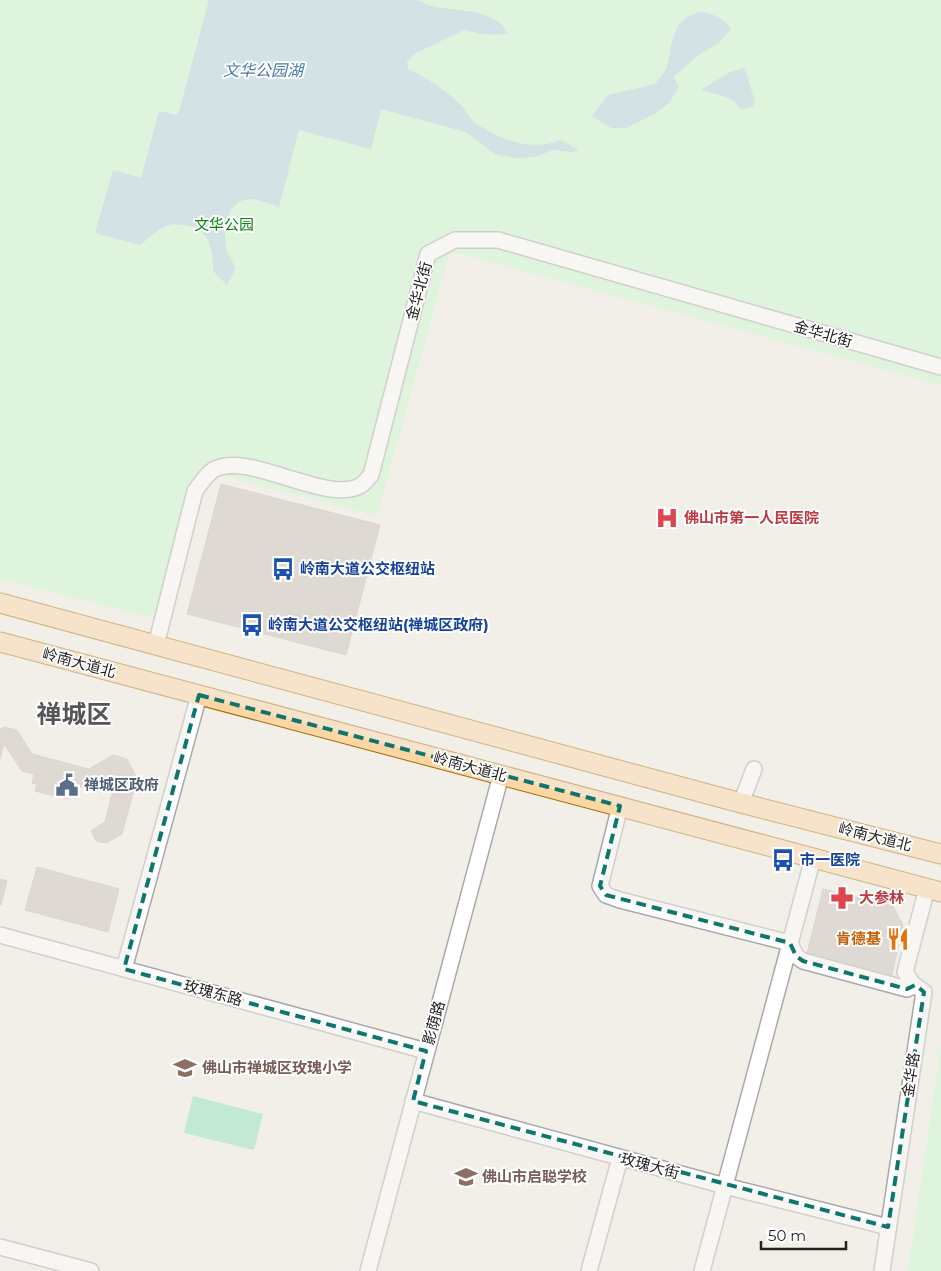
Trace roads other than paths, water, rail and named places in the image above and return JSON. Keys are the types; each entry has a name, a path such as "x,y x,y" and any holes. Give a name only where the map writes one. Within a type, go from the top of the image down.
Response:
{"main road":[{"path":"0,604 156,645"},
{"name":"岭南大道北","path":"0,642 934,890"},
{"name":"岭南大道北","path":"156,645 941,854"}],"street":[{"name":"金华北街","path":"156,645 196,491 204,478 209,474 222,466 241,466 344,490 364,483 371,475 428,254 455,240 498,240 941,368"},
{"path":"124,968 199,695"},
{"path":"741,802 754,769"},
{"name":"影荫路","path":"368,1271 501,775"},
{"path":"620,806 600,886 606,895 790,943"},
{"path":"702,1271 813,858"},
{"name":"金华路","path":"882,1271 924,992 915,985 905,972 934,890"},
{"name":"玫瑰东路","path":"0,935 426,1051"},
{"path":"790,943 796,956 803,961 907,989 915,985"},
{"name":"玫瑰大街","path":"413,1101 725,1186 888,1227"},
{"path":"589,1271 620,1158"},
{"path":"0,1247 56,1266 91,1271"}],"water":[{"name":"文华公园湖","path":"209,0 416,0 440,8 484,15 501,25 507,33 491,35 464,30 414,54 407,62 408,69 422,76 454,98 474,122 496,135 517,142 539,145 560,140 579,150 572,152 553,150 535,157 514,158 495,154 466,132 381,109 371,149 299,130 279,207 252,199 243,200 231,210 225,235 228,253 236,268 227,285 213,271 211,247 208,240 204,234 191,226 176,224 166,226 140,245 95,233 113,170 141,178 159,111 178,115"},
{"path":"699,12 716,16 731,29 719,43 700,54 673,77 679,86 670,102 656,113 626,128 611,128 592,116 608,95 655,84 667,68 672,41 678,26 685,18"},
{"path":"743,68 755,102 752,107 741,109 729,98 701,90 728,73"}],"place":[{"name":"佛山市第一人民医院","path":"667,518"},
{"name":"岭南大道公交枢纽站","path":"283,569"},
{"name":"岭南大道公交枢纽站(禅城区政府)","path":"252,625"},
{"name":"禅城区政府","path":"67,785"},
{"name":"市一医院","path":"783,860"},
{"name":"大参林","path":"842,898"},
{"name":"肯德基","path":"898,939"},
{"name":"佛山市禅城区玫瑰小学","path":"185,1068"},
{"name":"佛山市启聪学校","path":"466,1177"}],"district":[{"name":"禅城区","path":"74,714"}],"park label":[{"name":"文华公园","path":"224,225"}]}
